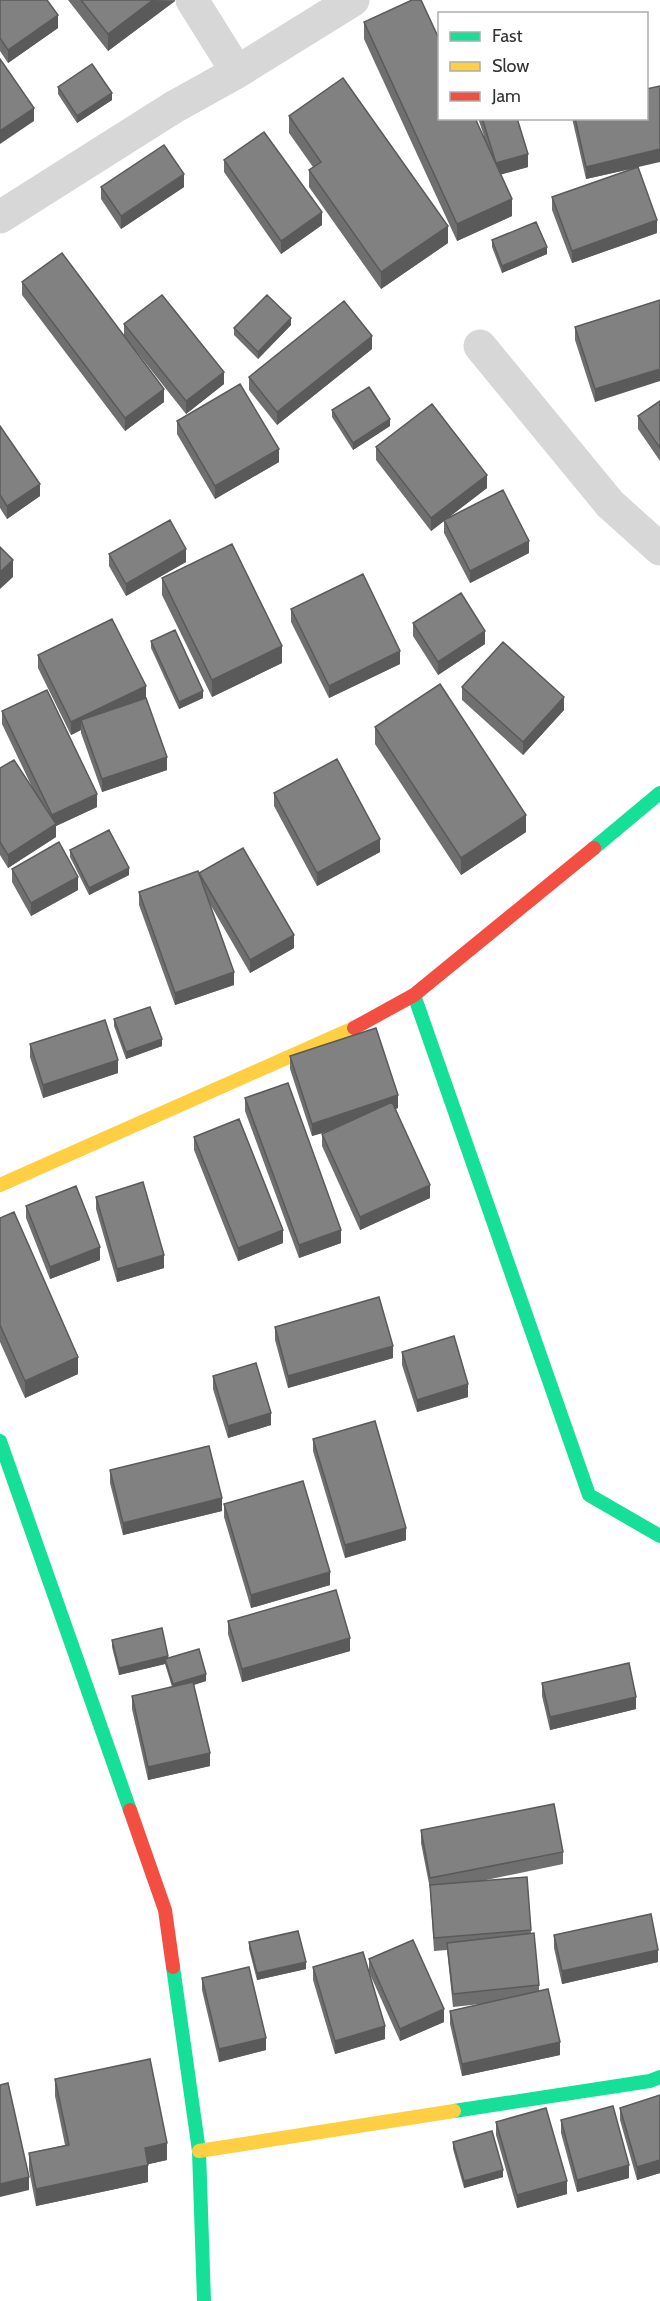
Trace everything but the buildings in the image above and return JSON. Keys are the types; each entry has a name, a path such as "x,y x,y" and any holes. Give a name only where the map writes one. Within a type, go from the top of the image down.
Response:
{"street":[{"path":"192,0 237,72"},
{"path":"0,217 174,107 237,72 353,0"},
{"path":"480,346 610,504 660,549"},
{"path":"0,1185 353,1028 414,996 660,793"},
{"path":"414,996 589,1495 660,1536"},
{"path":"0,1441 165,1910 199,2151 204,2301"},
{"path":"199,2151 650,2081 660,2077"}],"traffic: fast":[{"path":"594,848 660,793"},
{"path":"414,995 589,1495 660,1536"},
{"path":"0,1441 130,1810"},
{"path":"173,1967 199,2151 204,2301"},
{"path":"454,2111 650,2081 660,2077"}],"traffic: slow":[{"path":"0,1185 354,1028"},
{"path":"199,2151 454,2111"}],"traffic: jam":[{"path":"354,1028 414,995 594,848"},
{"path":"130,1810 165,1910 173,1967"}]}
